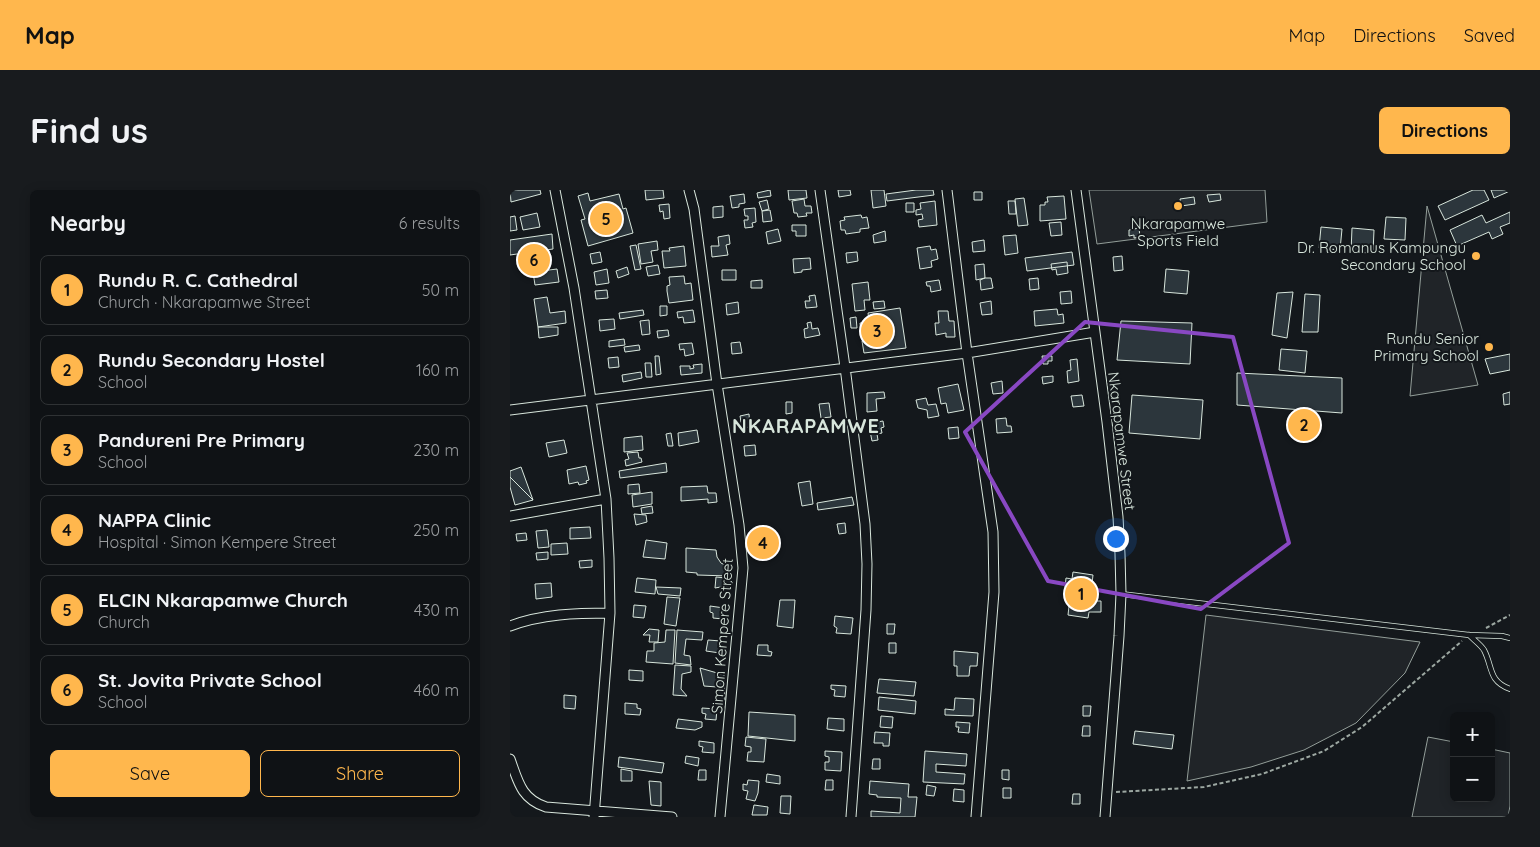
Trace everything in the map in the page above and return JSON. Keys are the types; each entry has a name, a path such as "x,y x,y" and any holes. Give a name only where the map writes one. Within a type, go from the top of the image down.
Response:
{"street":[{"path":"555,190 574,288 606,499 610,613 595,814"},
{"name":"Simon Kempere Street","path":"689,190 695,218 717,384 739,525 743,568 720,817"},
{"path":"820,190 865,524 867,564 866,610 851,817"},
{"path":"947,190 967,352 993,532 993,611 976,817"},
{"name":"Nkarapamwe Street","path":"1076,190 1118,517 1121,594 1105,817"},
{"path":"510,410 967,352 1095,332"},
{"path":"510,516 606,499"},
{"path":"510,626 532,619 555,615 610,613"},
{"path":"510,759 524,794 537,804 595,814 672,817"}],"lane":[{"path":"1121,594 1469,635 1510,638"},
{"path":"1469,635 1483,649 1492,672 1500,685 1510,689"}],"path":[{"path":"1484,629 1510,615"},
{"path":"1107,793 1204,787 1262,774 1324,751 1362,727 1469,635"}],"highlighted area":[{"path":"1085,322 1233,337 1289,543 1201,609 1048,581 965,432"}],"shaded area":[{"name":"Nkarapamwe Sports Field","path":"1089,190 1265,190 1267,222 1097,244"},
{"path":"1427,206 1478,385 1410,396"},
{"path":"1206,615 1420,642 1405,673 1356,723 1304,750 1251,767 1187,781"},
{"path":"1428,737 1450,741 1450,802 1495,802 1495,750 1510,753 1510,806 1508,817 1412,817"}],"building":[{"path":"510,190 540,190 541,194 511,202"},
{"path":"645,190 663,190 664,198 646,200"},
{"path":"770,190 771,196 758,198 757,193"},
{"path":"788,190 806,190 807,198 789,200"},
{"path":"838,190 850,190 851,195 839,197"},
{"path":"871,190 884,190 886,206 873,208"},
{"path":"933,190 934,195 887,201 886,194"},
{"path":"1473,190 1484,190 1489,200 1445,220 1438,206"},
{"path":"1491,190 1510,190 1510,191 1494,198"},
{"path":"974,192 982,192 982,200 974,200"},
{"path":"588,193 590,201 619,194 623,209 626,208 633,233 588,246 581,220 585,219 578,196"},
{"path":"744,194 745,203 739,204 739,207 732,208 730,196"},
{"path":"1220,194 1221,200 1209,202 1207,195"},
{"path":"1064,196 1066,219 1040,221 1040,205 1045,205 1045,202 1048,202 1047,197"},
{"path":"1194,197 1195,204 1181,206 1180,199"},
{"path":"1024,198 1028,225 1018,226 1015,199"},
{"path":"804,199 805,206 811,206 812,213 806,213 807,216 798,217 797,213 794,213 792,201"},
{"path":"767,200 769,209 762,211 759,202"},
{"path":"935,201 937,225 919,227 918,220 923,219 922,214 916,215 916,210 921,209 920,203"},
{"path":"1008,201 1015,201 1016,214 1009,214"},
{"path":"906,203 914,203 914,212 906,212"},
{"path":"669,204 670,218 664,219 663,211 660,212 659,205"},
{"path":"723,206 723,217 713,218 713,207"},
{"path":"755,208 756,222 752,223 753,227 745,228 744,220 748,220 748,216 745,216 744,209"},
{"path":"770,210 772,221 763,222 762,211"},
{"path":"1510,212 1510,223 1500,227 1503,234 1492,239 1489,232 1457,246 1450,230 1482,215 1486,223"},
{"path":"537,213 540,227 523,230 520,217"},
{"path":"861,215 862,218 867,217 869,228 860,229 860,232 846,234 845,230 841,230 840,221 845,220 844,217"},
{"path":"515,216 517,230 510,231 510,217"},
{"path":"1386,217 1406,218 1405,240 1384,239"},
{"path":"1061,222 1062,235 1051,236 1049,223"},
{"path":"792,225 806,225 806,236 796,236 796,231 792,231"},
{"path":"1321,227 1342,229 1340,250 1319,248"},
{"path":"1139,228 1140,237 1134,238 1134,235 1129,236 1129,230"},
{"path":"1352,228 1374,230 1373,253 1351,252"},
{"path":"778,229 781,241 768,244 766,232"},
{"path":"885,231 886,241 874,243 873,235"},
{"path":"552,234 553,249 510,255 510,240"},
{"path":"729,235 730,244 726,245 728,255 712,257 711,246 719,246 718,237"},
{"path":"1016,235 1018,253 1005,255 1003,236"},
{"path":"984,240 985,251 973,252 972,242"},
{"path":"657,241 658,250 651,251 653,262 641,264 638,244"},
{"path":"636,245 641,269 635,270 630,246"},
{"path":"684,246 686,266 664,268 662,251 670,251 669,248"},
{"path":"930,246 931,250 936,249 938,259 931,261 932,267 920,269 917,248"},
{"path":"600,252 602,262 592,264 590,254"},
{"path":"857,252 858,261 847,263 846,253"},
{"path":"1072,252 1074,265 1027,271 1025,258"},
{"path":"1122,256 1123,270 1114,271 1113,257"},
{"path":"810,258 811,269 794,273 793,259"},
{"path":"1067,262 1068,273 1057,275 1056,269 1052,270 1051,264"},
{"path":"984,264 985,278 976,280 975,265"},
{"path":"658,265 660,274 648,276 646,267"},
{"path":"627,267 629,274 618,278 616,271"},
{"path":"557,269 559,282 535,285 533,272"},
{"path":"607,269 609,283 596,285 594,272"},
{"path":"1166,269 1189,271 1187,294 1164,292"},
{"path":"722,270 736,270 736,280 722,280"},
{"path":"684,276 685,284 691,283 693,300 669,303 667,286 670,285 669,277"},
{"path":"991,278 993,288 981,290 980,280"},
{"path":"1038,278 1039,289 1030,290 1029,279"},
{"path":"762,280 762,288 751,288 751,281"},
{"path":"939,280 941,290 931,292 930,286 927,286 926,282"},
{"path":"868,282 870,300 864,300 865,310 855,311 852,284"},
{"path":"607,290 608,298 596,299 595,291"},
{"path":"1071,291 1072,303 1061,304 1060,292"},
{"path":"1293,292 1287,338 1272,335 1277,293"},
{"path":"1305,294 1320,295 1318,332 1302,332"},
{"path":"815,295 817,307 806,308 805,301 810,301 809,296"},
{"path":"547,297 550,313 565,311 566,323 538,327 534,299"},
{"path":"884,301 885,308 874,309 873,302"},
{"path":"991,301 992,314 982,315 980,303"},
{"path":"738,302 739,313 727,315 726,304"},
{"path":"660,306 667,306 667,315 660,316"},
{"path":"900,308 906,348 864,353 862,341 891,337 890,327 870,329 868,313"},
{"path":"1057,309 1058,315 1063,314 1064,323 1035,326 1034,311"},
{"path":"643,310 644,315 620,319 619,313"},
{"path":"693,310 695,322 684,323 683,317 678,318 677,312"},
{"path":"938,311 948,311 949,321 954,321 955,337 946,337 946,333 936,335 935,323 939,323"},
{"path":"856,317 857,328 851,328 850,318"},
{"path":"614,319 615,329 600,331 599,320"},
{"path":"649,320 650,334 642,335 640,321"},
{"path":"1121,321 1192,323 1190,364 1117,360"},
{"path":"811,322 812,329 818,328 820,335 805,338 804,329 808,328 807,323"},
{"path":"868,322 869,334 861,335 860,323"},
{"path":"538,327 558,327 558,335 539,338"},
{"path":"668,330 669,336 658,338 657,331"},
{"path":"624,339 625,345 609,347 609,341"},
{"path":"740,342 742,353 732,354 731,343"},
{"path":"692,343 694,354 685,356 684,349 680,350 679,344"},
{"path":"639,345 640,350 625,352 624,347"},
{"path":"1281,349 1307,351 1305,373 1279,370"},
{"path":"1510,354 1510,370 1490,374 1485,359"},
{"path":"655,356 659,356 661,374 656,375"},
{"path":"1042,356 1052,356 1052,361 1048,361 1048,364 1043,364"},
{"path":"618,357 619,367 609,368 608,358"},
{"path":"1077,359 1079,381 1068,383 1067,371 1071,370 1070,360"},
{"path":"645,363 651,363 652,377 646,377"},
{"path":"702,364 702,373 681,375 680,366 690,366 690,369 694,368 693,365"},
{"path":"641,372 642,378 623,382 622,375"},
{"path":"1237,373 1342,378 1342,413 1237,405"},
{"path":"1053,376 1053,382 1043,384 1042,377"},
{"path":"1002,381 1003,393 993,394 991,383"},
{"path":"958,384 964,410 948,413 946,403 941,404 938,388"},
{"path":"884,392 885,398 876,399 877,411 867,412 867,393"},
{"path":"1510,392 1510,404 1504,405 1503,394"},
{"path":"1082,395 1084,406 1073,407 1071,396"},
{"path":"1132,395 1203,400 1200,439 1129,433"},
{"path":"926,398 928,405 936,404 939,416 928,418 927,410 918,408 916,400"},
{"path":"786,402 792,402 792,413 786,414"},
{"path":"829,403 831,417 821,418 819,404"},
{"path":"749,414 750,427 742,428 740,416"},
{"path":"1006,418 1007,426 1011,426 1012,432 997,433 996,419"},
{"path":"883,421 882,433 877,434 878,440 872,441 869,426 872,426 871,423"},
{"path":"958,427 959,438 949,439 948,428"},
{"path":"697,430 699,442 679,446 678,433"},
{"path":"671,433 673,446 668,446 666,434"},
{"path":"642,436 643,450 624,452 624,438"},
{"path":"564,440 567,453 549,457 546,443"},
{"path":"755,445 756,455 745,456 744,446"},
{"path":"638,452 642,462 626,466 625,460 629,459 627,453"},
{"path":"666,463 667,472 620,478 619,471"},
{"path":"586,466 589,480 586,481 587,483 579,485 578,482 569,484 567,470"},
{"path":"521,467 533,500 510,477 510,471"},
{"path":"510,477 533,500 515,505 510,487"},
{"path":"810,481 813,504 802,506 798,483"},
{"path":"639,484 640,493 628,494 628,485"},
{"path":"707,486 708,493 716,493 717,502 708,503 708,499 681,501 681,487"},
{"path":"652,492 652,504 633,507 632,495"},
{"path":"852,497 854,505 818,510 817,503"},
{"path":"652,506 653,513 642,514 641,508"},
{"path":"634,514 646,515 647,522 636,525"},
{"path":"845,523 846,533 839,534 837,524"},
{"path":"590,527 591,538 570,539 570,528"},
{"path":"547,530 549,547 538,548 536,531"},
{"path":"526,533 527,540 517,541 516,534"},
{"path":"646,540 667,543 665,559 643,557"},
{"path":"567,543 568,554 551,555 551,544"},
{"path":"686,548 716,550 717,557 721,563 729,567 729,576 697,575 697,573 686,572"},
{"path":"548,552 548,559 537,560 536,553"},
{"path":"592,560 592,567 580,568 579,561"},
{"path":"1073,572 1093,575 1090,601 1101,601 1101,612 1089,612 1088,618 1068,615 1071,588 1065,587 1066,578 1072,579"},
{"path":"716,577 726,578 732,582 732,585 715,588"},
{"path":"637,578 656,580 655,594 635,592"},
{"path":"551,583 552,597 536,599 535,584"},
{"path":"656,587 681,588 680,596 658,594"},
{"path":"667,597 680,598 676,626 664,624"},
{"path":"780,600 795,600 793,628 777,626"},
{"path":"634,605 646,606 644,618 633,617"},
{"path":"710,606 724,608 723,619 713,618"},
{"path":"835,616 853,618 851,634 836,633 837,628 834,626"},
{"path":"887,624 895,624 894,634 887,634"},
{"path":"649,629 659,630 658,642 649,642 650,635 643,635"},
{"path":"666,630 675,630 673,664 646,662 647,651 654,651 654,643 665,642"},
{"path":"677,630 703,632 702,640 686,639 684,655 690,656 691,665 675,663"},
{"path":"708,640 721,641 720,653 706,651"},
{"path":"889,643 896,643 896,653 889,653"},
{"path":"758,645 768,645 768,651 772,652 771,656 757,655"},
{"path":"954,651 978,653 977,666 970,666 969,676 957,676 957,666 954,666"},
{"path":"675,665 691,666 691,672 682,674 681,689 687,696 673,695"},
{"path":"700,668 724,675 725,700 716,699 717,687 704,686"},
{"path":"629,670 643,671 643,681 629,680"},
{"path":"879,679 916,682 914,696 877,693"},
{"path":"831,685 846,686 845,697 834,696 835,690 831,689"},
{"path":"564,695 576,696 575,709 564,708"},
{"path":"879,697 916,701 915,714 878,710"},
{"path":"955,698 974,699 973,716 945,715 945,709 954,710"},
{"path":"625,703 637,704 637,708 641,709 640,715 625,714"},
{"path":"1083,706 1091,706 1090,716 1083,716"},
{"path":"702,708 717,709 716,720 705,719 706,714 702,713"},
{"path":"749,712 795,715 795,741 748,736"},
{"path":"881,716 893,717 892,728 880,727"},
{"path":"828,718 844,719 844,731 827,729"},
{"path":"678,719 702,722 702,727 695,730 676,728"},
{"path":"956,722 970,723 969,733 958,732 959,727 956,727"},
{"path":"1083,726 1090,726 1090,736 1082,736"},
{"path":"1135,731 1174,735 1172,749 1133,744"},
{"path":"875,732 890,733 889,746 883,746 883,743 874,743"},
{"path":"746,737 766,739 764,762 747,761 748,752 751,752 751,747 745,746"},
{"path":"699,741 714,743 714,753 702,752 703,747 699,746"},
{"path":"825,751 842,752 841,771 825,770 825,762 829,762 829,757 825,756"},
{"path":"925,751 967,754 966,766 936,764 936,772 965,774 964,784 923,782"},
{"path":"686,756 699,758 698,766 685,763"},
{"path":"619,757 664,763 662,773 618,767"},
{"path":"873,759 880,759 880,769 872,769"},
{"path":"621,769 632,771 632,781 621,781"},
{"path":"699,770 706,770 706,780 698,780"},
{"path":"1002,770 1009,770 1009,780 1002,779"},
{"path":"767,774 780,776 780,784 766,782"},
{"path":"748,780 759,781 755,801 746,799 748,791 743,790 743,784 747,785"},
{"path":"826,780 833,780 833,790 825,790"},
{"path":"649,781 661,782 661,806 651,805"},
{"path":"870,781 909,784 908,797 917,797 915,817 871,817 871,811 900,813 901,798 877,797 877,795 869,794"},
{"path":"927,785 936,787 934,796 926,795"},
{"path":"1003,788 1011,788 1011,798 1003,798"},
{"path":"954,789 964,790 964,802 953,801"},
{"path":"1073,794 1080,794 1080,804 1072,804"},
{"path":"781,796 791,796 790,814 780,813"},
{"path":"754,805 768,807 767,815 752,815"}],"place":[{"name":"Nkarapamwe Sports Field","path":"1178,206"},
{"name":"ELCIN Nkarapamwe Church","path":"606,219"},
{"name":"Dr. Romanus Kampungu Secondary School","path":"1476,256"},
{"name":"St. Jovita Private School","path":"534,260"},
{"name":"Pandureni Pre Primary","path":"877,331"},
{"name":"Rundu Senior Primary School","path":"1489,347"},
{"name":"Rundu Secondary Hostel","path":"1304,425"},
{"name":"NAPPA Clinic","path":"763,543"},
{"name":"Rundu R. C. Cathedral","path":"1081,594"}],"district":[{"name":"NKARAPAMWE","path":"806,425"}]}
